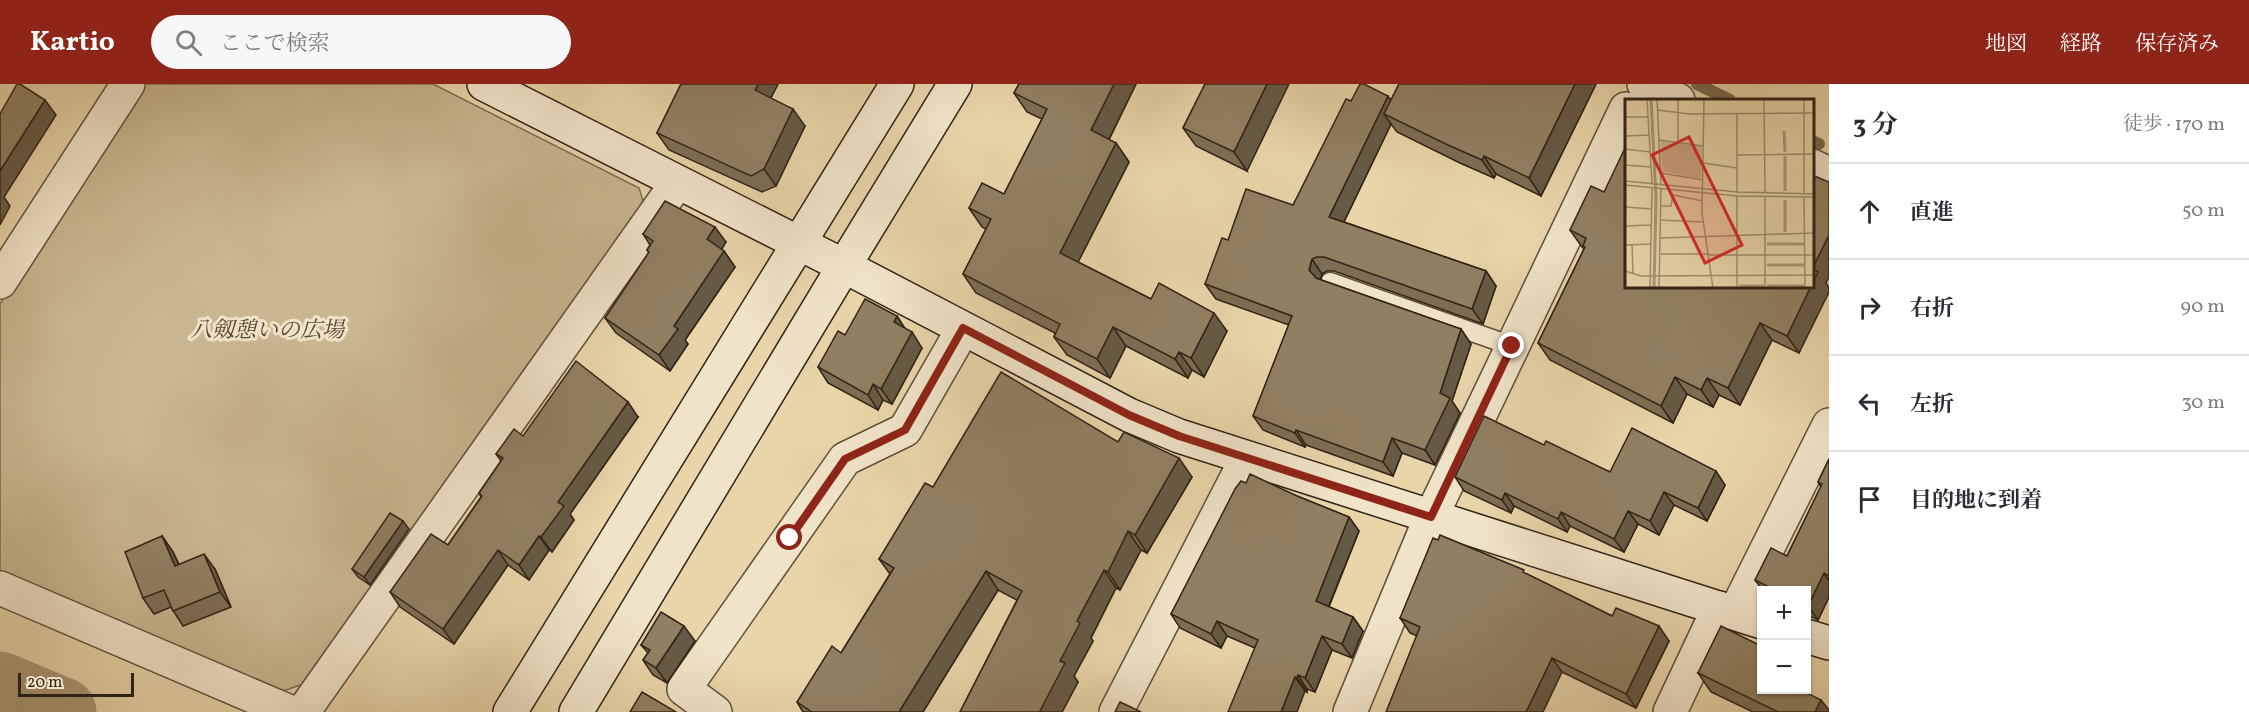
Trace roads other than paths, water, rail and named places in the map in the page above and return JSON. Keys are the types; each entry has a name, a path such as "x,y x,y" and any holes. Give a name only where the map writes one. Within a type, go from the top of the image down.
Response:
{"street":[{"path":"2,276 128,84"},
{"path":"484,84 844,266 1129,415 1179,436 1738,614"},
{"path":"510,712 897,84"},
{"path":"576,712 956,84"},
{"path":"1632,99 1639,84"},
{"path":"1644,84 1676,99"},
{"path":"1350,712 1431,517 1625,111"},
{"path":"1814,167 1829,174"},
{"path":"303,712 677,183"},
{"path":"715,712 684,689 845,459 905,430 963,328"},
{"path":"1670,712 1738,614 1829,425"},
{"path":"1116,712 1247,458"},
{"path":"0,588 290,712"},
{"path":"1811,638 1829,643"}],"lane":[{"path":"1329,282 1512,346"}],"waterway":[{"path":"1697,84 1728,99"},
{"path":"1814,142 1819,144"},
{"path":"0,686 62,712"}],"park label":[{"name":"八剱憩いの広場","path":"267,329"}]}
